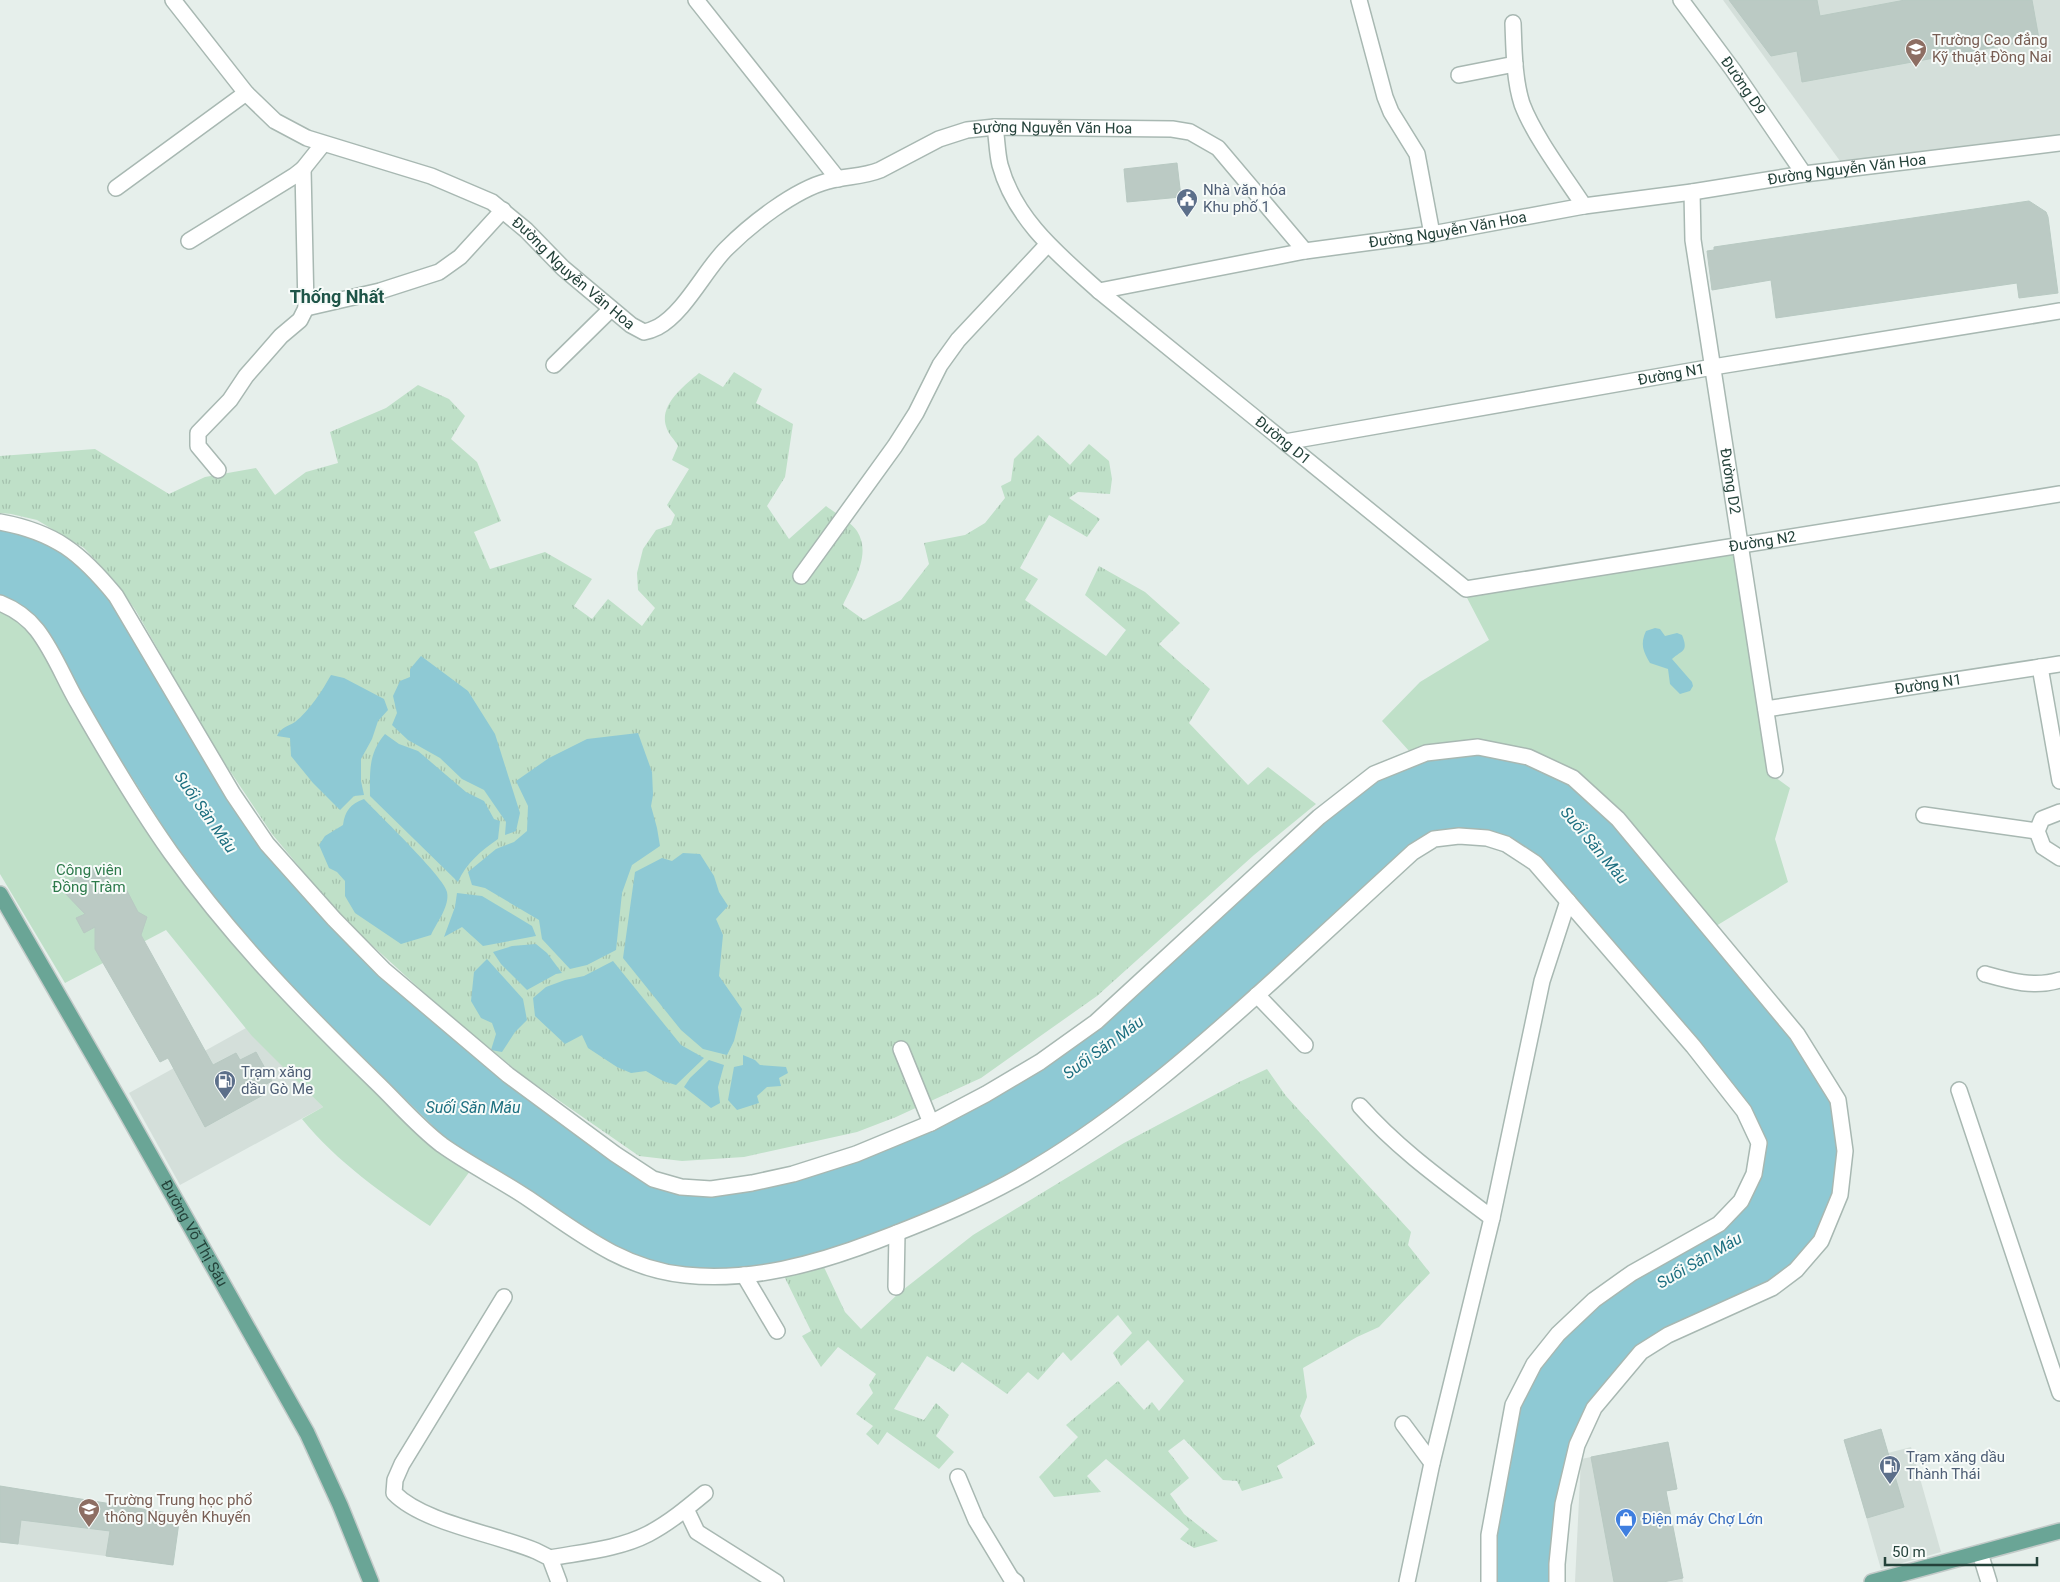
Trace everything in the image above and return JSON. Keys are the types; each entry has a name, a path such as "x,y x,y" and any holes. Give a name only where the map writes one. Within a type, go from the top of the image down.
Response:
{"main road":[{"name":"Đường Võ Thị Sáu","path":"0,894 307,1433 340,1505 371,1582"},
{"path":"1872,1582 2060,1531"}],"street":[{"name":"Đường Nguyễn Văn Hoa","path":"173,0 246,92 275,121 298,134 323,144 431,176 492,202 503,210 563,268 631,325 644,332 659,327 676,312 726,249 785,202 808,189 838,178 860,176 880,170 939,139 953,134 995,127 1172,130 1190,132 1218,148 1305,252 1432,234 1584,206 1692,192 1804,174 2060,143"},
{"path":"696,0 838,178"},
{"path":"1359,0 1384,97 1417,154 1432,234"},
{"name":"Đường D9","path":"1681,0 1733,70 1804,174"},
{"path":"1513,23 1515,64 1522,102 1528,119 1584,206"},
{"path":"1459,75 1515,64"},
{"path":"116,188 246,92"},
{"name":"Đường D1","path":"995,127 1000,164 1008,188 1022,214 1047,244 1099,291 1466,589"},
{"path":"189,241 294,176 303,169 323,144"},
{"path":"218,470 198,446 196,440 198,433 230,400 246,376 281,336 300,320 306,308 303,169"},
{"name":"Đường D2","path":"1692,192 1693,240 1775,770"},
{"path":"306,308 380,290 439,272 460,257 503,210"},
{"path":"801,576 895,446 916,412 940,365 958,340 1047,244"},
{"path":"1099,291 1305,252"},
{"path":"554,365 611,309"},
{"name":"Đường N1","path":"1285,442 1713,367 2060,311"},
{"name":"Đường N2","path":"1466,589 2060,494"},
{"path":"0,522 21,526 58,540 97,572 116,596 229,786 266,844 334,919 372,957 459,1035 508,1075 615,1154 653,1179 680,1187 711,1189 752,1183 793,1174 856,1154 931,1123 986,1094 1040,1062 1096,1022 1319,817 1374,774 1426,753 1478,747 1528,757 1573,778 1618,819 1797,1034 1838,1100 1845,1151 1840,1195 1821,1241 1796,1270 1772,1288 1668,1335 1641,1352 1594,1408 1577,1445 1563,1504 1557,1582"},
{"path":"0,603 17,611 29,620 39,632 76,700 175,859 242,945 308,1014 441,1144 526,1197 588,1241 620,1258 653,1270 684,1275 744,1275 799,1266 856,1249 927,1222 991,1192 1052,1156 1122,1109 1202,1045 1413,852 1434,839 1459,836 1487,838 1506,844 1535,863 1693,1046 1744,1111 1759,1143 1754,1174 1741,1201 1719,1224 1632,1273 1594,1300 1558,1334 1534,1364 1513,1405 1489,1535 1488,1582"},
{"name":"Đường N1","path":"1766,709 2060,664"},
{"path":"2040,667 2060,781"},
{"path":"2060,812 2042,819 2037,831 2043,847 2060,858"},
{"path":"1924,815 2037,831"},
{"path":"1407,1582 1432,1463 1492,1218 1542,981 1568,901"},
{"path":"1985,974 2017,984 2060,980"},
{"path":"1257,995 1305,1045"},
{"path":"900,1049 931,1123"},
{"path":"1959,1090 2060,1394"},
{"path":"1360,1106 1382,1131 1400,1147 1492,1218"},
{"path":"896,1287 897,1233"},
{"path":"744,1275 777,1331"},
{"path":"504,1297 402,1464 395,1480 394,1493 403,1502 427,1514 518,1543 550,1558 623,1543 647,1535 686,1509 705,1493"},
{"path":"1403,1424 1432,1463"},
{"path":"958,1477 976,1520 1016,1582"},
{"path":"686,1509 697,1532 776,1582"},
{"path":"1980,1553 1989,1582"},
{"path":"550,1558 560,1582"}],"shaded area":[{"name":"Trường Cao đẳng Kỹ thuật Đồng Nai","path":"1723,0 2060,0 2060,136 1840,161"},
{"name":"Trạm xăng dầu Gò Me","path":"246,1028 323,1107 180,1185 129,1093"},
{"name":"Trạm xăng dầu Thành Thái","path":"1881,1429 1888,1453 1911,1447 1941,1552 1881,1569 1844,1440"},
{"name":"Điện máy Chợ Lớn","path":"1668,1442 1677,1489 1666,1491 1683,1582 1575,1582 1581,1459"},
{"name":"Trường Trung học phổ thông Nguyễn Khuyến","path":"0,1486 180,1515 173,1565 0,1542"}],"green space":[{"path":"734,372 762,389 756,403 793,424 785,477 767,506 789,539 826,506 847,521 857,531 863,549 862,559 856,578 843,605 864,620 901,600 929,564 924,543 965,535 985,523 1005,498 1001,486 1011,481 1014,459 1038,435 1070,465 1089,444 1109,461 1112,479 1110,494 1078,492 1069,498 1100,519 1087,537 1049,515 1020,568 1038,579 1025,600 1106,656 1126,630 1085,595 1099,566 1145,592 1180,623 1159,644 1210,689 1189,723 1248,785 1268,767 1316,804 1254,855 1097,996 981,1078 896,1117 857,1132 744,1157 682,1161 639,1156 522,1075 442,1009 341,917 272,834 212,744 136,611 115,581 84,548 37,520 0,513 0,456 95,449 169,494 205,477 256,468 275,495 306,472 338,463 330,432 386,408 418,385 449,399 465,416 451,439 477,462 501,521 474,532 490,569 545,552 592,579 574,606 592,619 608,599 642,626 655,608 638,590 637,573 643,549 656,530 671,525 675,515 667,505 689,469 672,460 678,446 667,429 665,421 666,412 674,397 699,373 723,387"},
{"path":"1736,550 1771,774 1790,788 1775,839 1788,882 1716,926 1619,808 1575,770 1528,749 1481,740 1424,745 1410,752 1382,721 1420,682 1489,640 1465,594"},
{"name":"Công viên Đồng Tràm","path":"0,611 24,626 35,638 85,728 138,815 228,938 261,977 435,1150 470,1171 430,1226 362,1177 330,1150 316,1135 302,1119 323,1107 252,1036 166,930 65,983 0,874"},
{"path":"1267,1069 1286,1096 1411,1232 1408,1245 1430,1273 1379,1327 1357,1337 1303,1368 1307,1397 1300,1416 1315,1444 1277,1466 1283,1478 1242,1491 1237,1481 1223,1480 1184,1439 1168,1451 1189,1478 1170,1494 1184,1514 1218,1541 1194,1548 1180,1539 1189,1529 1106,1459 1087,1476 1101,1492 1054,1497 1039,1477 1078,1437 1066,1425 1118,1381 1144,1410 1152,1402 1159,1411 1184,1381 1148,1340 1121,1366 1113,1353 1132,1333 1118,1315 1071,1361 1063,1352 1038,1380 1028,1372 1007,1394 962,1362 954,1372 927,1356 894,1409 924,1420 936,1403 949,1415 936,1436 954,1452 939,1469 887,1432 878,1445 866,1434 873,1426 856,1414 873,1393 869,1385 876,1374 838,1347 821,1367 802,1336 811,1331 784,1276 823,1265 845,1312 861,1329 899,1293 973,1235 1124,1143"}],"water":[{"name":"Suối Săn Máu","path":"0,530 18,533 54,546 92,578 110,601 179,719 259,847 330,926 385,980 487,1066 549,1115 649,1185 678,1194 713,1196 858,1161 1101,1027 1324,822 1377,781 1426,760 1477,754 1525,763 1569,784 1612,823 1791,1038 1831,1102 1838,1152 1834,1193 1815,1237 1789,1266 1769,1281 1636,1347 1587,1404 1570,1441 1555,1503 1550,1582 1496,1582 1496,1535 1520,1407 1540,1367 1562,1340 1598,1306 1635,1279 1724,1229 1761,1176 1767,1142 1751,1108 1539,857 1509,837 1491,831 1459,828 1432,832 1407,847 1197,1041 1109,1109 1048,1152 924,1216 860,1240 793,1260 740,1269 684,1268 655,1263 623,1252 592,1235 503,1174 446,1139 272,968 237,927 169,836 100,727 46,629 26,609 0,595"},
{"path":"1655,628 1660,629 1665,636 1677,633 1682,635 1685,648 1672,659 1692,682 1693,686 1690,691 1680,694 1670,684 1668,669 1650,663 1644,651 1643,640 1646,631"},
{"path":"421,656 468,691 495,734 520,813 516,831 505,835 506,822 484,790 462,779 440,758 408,740 392,725 397,713 393,696 400,681 410,677 410,669"},
{"path":"331,675 344,678 384,699 388,710 378,721 372,739 361,759 361,781 364,795 354,796 340,810 313,783 291,756 290,738 277,736 282,729 295,722 306,712 320,694"},
{"path":"638,733 652,772 653,795 651,806 660,846 632,865 622,893 616,950 587,965 570,969 542,939 539,920 485,888 472,885 468,872 496,849 514,842 527,831 528,806 516,781 549,758 587,739"},
{"path":"385,734 399,744 418,751 466,792 484,801 494,819 500,821 498,839 475,858 465,869 458,882 370,796 371,764 375,749"},
{"path":"364,799 423,860 447,892 447,903 431,935 401,944 355,913 345,896 345,881 337,872 329,868 319,845 325,836 343,825 345,816 352,806"},
{"path":"683,853 700,854 714,876 719,892 728,906 716,919 723,935 719,976 742,1009 734,1041 727,1055 703,1049 681,1030 623,958 635,872 662,858 672,861"},
{"path":"457,893 482,896 532,926 536,936 483,946 462,927 444,937 455,907"},
{"path":"536,944 547,953 562,973 556,974 527,990 501,964 493,952 512,946"},
{"path":"487,959 523,999 527,1020 515,1032 502,1052 491,1050 496,1034 492,1023 481,1018 471,1001 474,972"},
{"path":"613,961 681,1045 704,1058 676,1085 663,1081 646,1071 631,1073 617,1067 588,1048 582,1035 565,1044 535,1016 533,998 546,987 584,976"},
{"path":"743,1055 755,1060 760,1065 786,1067 788,1073 779,1078 781,1086 767,1087 757,1096 759,1103 737,1110 728,1100 734,1067 743,1065"},
{"path":"709,1060 724,1065 718,1087 720,1103 711,1108 684,1087 690,1078"}],"building":[{"path":"1729,0 1817,0 1820,16 1905,0 2032,0 2039,39 1802,82 1797,51 1771,56"},
{"path":"1177,163 1181,197 1127,202 1124,169"},
{"path":"2029,201 2046,212 2048,217 2058,293 2019,298 2017,283 1776,318 1771,280 1712,290 1707,251 1714,250 1714,247"},
{"path":"107,865 112,896 126,889 138,912 147,917 141,935 213,1065 236,1053 240,1060 256,1052 272,1081 259,1088 263,1095 205,1127 168,1058 160,1062 95,949 95,927 84,933 76,918 85,914 61,889 77,877 76,871"},
{"path":"1881,1429 1904,1507 1867,1518 1844,1440"},
{"name":"Điện máy Chợ Lớn","path":"1668,1442 1677,1489 1666,1491 1683,1578 1663,1582 1614,1582 1591,1457"},
{"name":"Trường Trung học phổ thông Nguyễn Khuyến","path":"0,1486 180,1515 173,1565 106,1556 110,1531 21,1520 18,1544 0,1542"}],"place":[{"name":"Trường Cao đẳng Kỹ thuật Đồng Nai","path":"1916,68"},
{"name":"Nhà văn hóa Khu phố 1","path":"1187,218"},
{"name":"Trạm xăng dầu Gò Me","path":"225,1100"},
{"name":"Trạm xăng dầu Thành Thái","path":"1890,1485"},
{"name":"Trường Trung học phổ thông Nguyễn Khuyến","path":"89,1528"},
{"name":"Điện máy Chợ Lớn","path":"1626,1538"}],"district":[{"name":"Thống Nhất","path":"337,297"}]}
